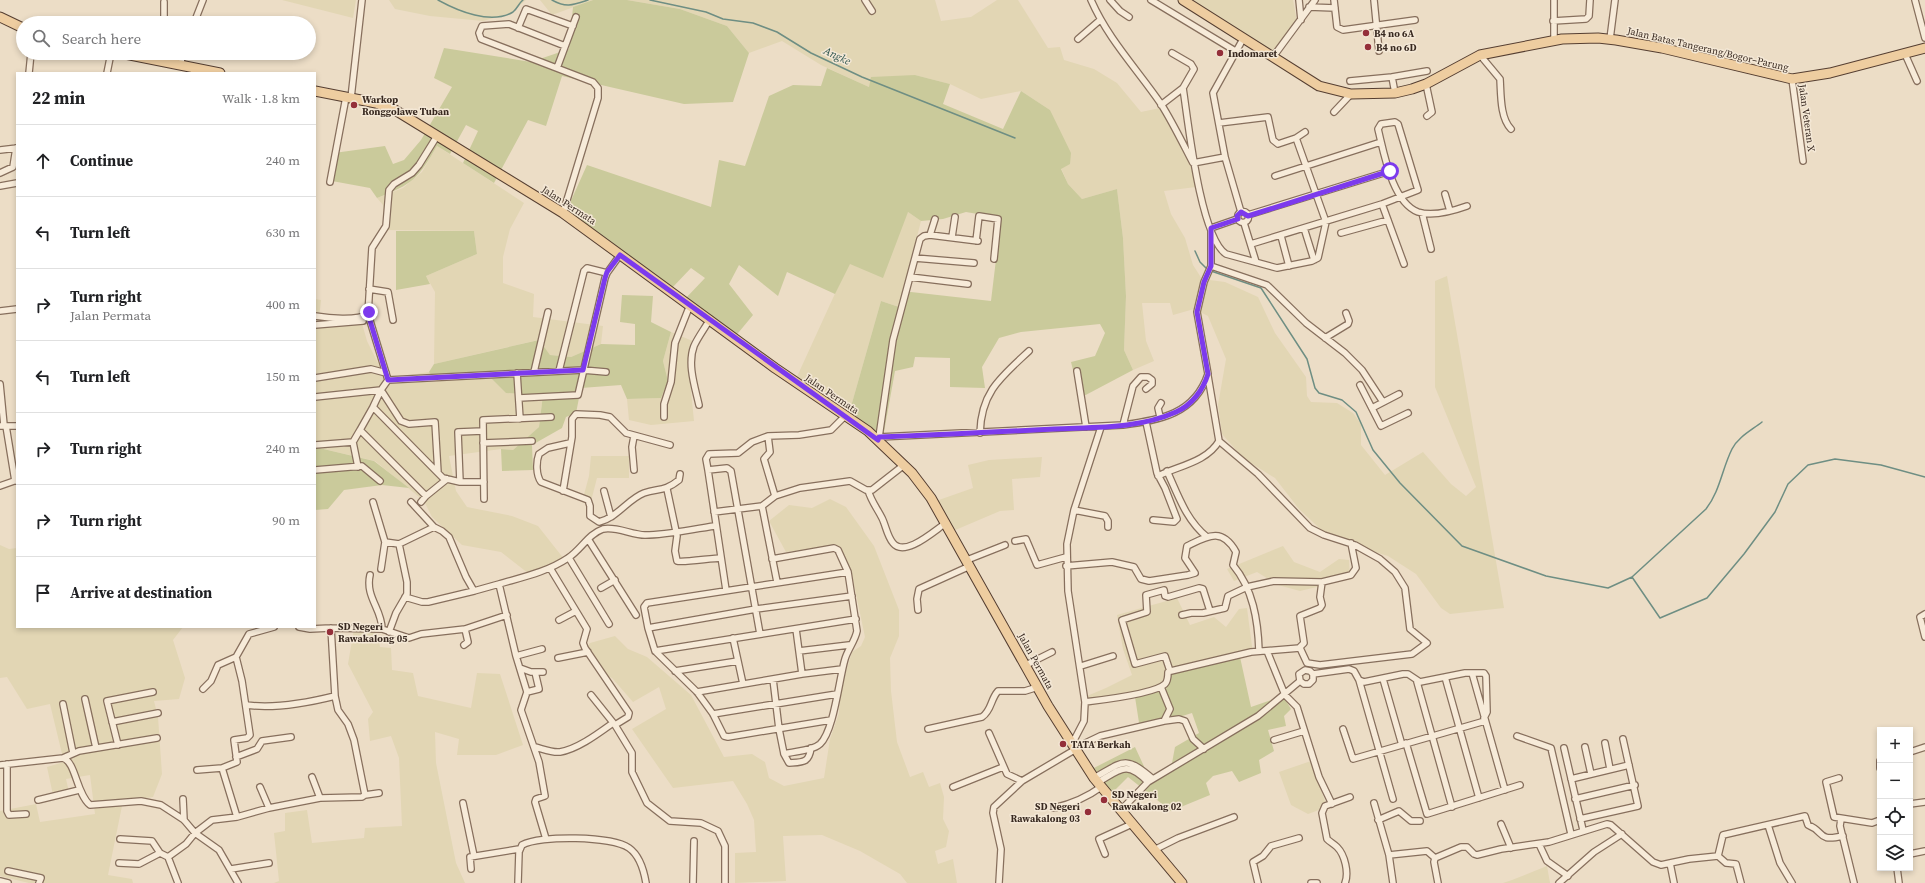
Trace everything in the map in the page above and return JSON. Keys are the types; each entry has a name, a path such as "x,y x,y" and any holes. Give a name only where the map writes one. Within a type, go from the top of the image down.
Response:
{"main road":[{"name":"Jalan Batas Tangerang/Bogor–Parung","path":"1183,0 1319,86 1351,94 1395,93 1426,84 1480,55 1554,41 1586,38 1610,39 1662,48 1792,79 1824,74 1925,48"},
{"path":"0,18 16,25"},
{"path":"166,60 180,66 214,72"},
{"name":"Jalan Permata","path":"316,91 388,107 564,213 775,368 878,438 923,486 946,523 1038,687 1097,783 1182,883"}],"street":[{"path":"197,16 203,0"},
{"path":"330,182 348,98 362,0"},
{"path":"865,0 872,11"},
{"path":"1091,0 1100,20 1161,105 1193,163"},
{"path":"1110,0 1120,11 1130,17"},
{"path":"1151,0 1237,52"},
{"path":"1299,0 1301,20"},
{"path":"1273,57 1315,0"},
{"path":"1334,0 1339,29 1343,30 1415,20"},
{"path":"1374,0 1378,51"},
{"path":"1554,0 1554,41"},
{"path":"1553,20 1586,19 1589,16 1590,0"},
{"path":"1610,39 1615,0"},
{"path":"1915,0 1925,38"},
{"path":"164,2 164,16"},
{"path":"1310,7 1335,8"},
{"path":"518,28 526,9 573,26"},
{"path":"558,68 576,17"},
{"path":"1078,39 1100,20"},
{"path":"564,213 593,116 598,92 596,86 592,82 481,39 479,36 482,26 509,24 565,46"},
{"path":"1244,39 1213,93 1225,157 1241,212 1248,216"},
{"path":"1161,105 1184,88 1194,68 1172,53"},
{"path":"1905,54 1917,81"},
{"path":"1480,55 1500,79 1500,92 1504,112 1508,125 1511,129"},
{"path":"29,72 30,60"},
{"path":"107,72 110,60"},
{"path":"180,66 182,60"},
{"path":"1350,81 1392,77 1427,71"},
{"path":"1392,77 1395,93"},
{"name":"Jalan Veteran X","path":"1792,79 1803,161"},
{"path":"1426,84 1432,112 1427,116"},
{"path":"1184,88 1193,163 1211,228 1224,252 1277,268 1318,258 1326,222 1315,195 1296,138"},
{"path":"1334,112 1351,94"},
{"path":"1218,123 1266,116 1269,119 1274,143 1280,143 1296,138 1305,132"},
{"path":"1251,244 1401,198 1418,189 1398,122 1380,125 1378,129 1390,171 1401,198 1412,209 1422,213 1450,212 1467,206"},
{"path":"358,467 353,442 388,380 368,314 372,248 386,226 389,190 394,184 412,172 425,156 437,136"},
{"path":"1275,176 1381,142"},
{"path":"0,150 16,148"},
{"path":"0,173 13,167 16,153"},
{"path":"1193,163 1225,157"},
{"path":"1244,222 1248,216 1390,171"},
{"path":"0,186 16,183"},
{"path":"1445,194 1450,212"},
{"path":"1382,204 1404,264"},
{"path":"1238,219 1237,216 1241,212"},
{"path":"1422,213 1431,248"},
{"path":"994,259 998,219 979,216 977,241 930,235 921,237 893,340 878,438 1101,427 1146,422 1176,412 1188,405 1205,384 1208,374"},
{"path":"952,237 955,217"},
{"path":"930,235 935,219"},
{"path":"1211,228 1238,219"},
{"path":"1238,219 1240,222 1244,222"},
{"path":"1341,232 1388,220"},
{"path":"1244,222 1256,262"},
{"path":"1158,476 1198,459 1215,448 1219,441 1197,312 1204,282 1211,266 1211,228"},
{"path":"1304,228 1314,260"},
{"path":"1281,236 1289,266"},
{"path":"519,398 578,395 607,272 620,255"},
{"path":"915,258 974,263"},
{"path":"1211,266 1267,285 1306,323 1326,338 1362,370 1383,402"},
{"path":"559,371 584,272 587,268 607,272"},
{"path":"910,277 968,284"},
{"path":"369,289 388,292 393,320"},
{"path":"664,417 664,404 671,382 675,343 690,305"},
{"path":"0,311 16,309"},
{"path":"534,372 548,312"},
{"path":"1326,338 1348,324 1349,321 1346,313"},
{"path":"316,316 340,318 364,316 368,314"},
{"path":"699,405 693,376 692,356 694,347 710,319"},
{"path":"316,325 363,321"},
{"path":"980,433 983,410 988,394 998,380 1028,351"},
{"path":"316,378 371,369 386,372"},
{"path":"388,380 583,370 606,372"},
{"path":"1077,371 1086,427"},
{"path":"517,373 520,418"},
{"path":"1123,425 1133,386 1141,377 1148,377 1152,380 1152,384 1146,389"},
{"path":"0,384 2,425 16,480 0,486"},
{"path":"1360,386 1381,426 1408,413"},
{"path":"316,397 381,390"},
{"path":"381,390 401,421 409,424 435,422 438,473"},
{"path":"1372,408 1399,394"},
{"path":"1160,417 1158,408 1161,403"},
{"path":"372,407 443,478 460,482 484,482"},
{"path":"563,491 573,416 579,414 610,417 626,433 670,445"},
{"path":"726,590 715,526 706,459 709,454 736,454 752,442 768,436 800,435 831,430 845,416"},
{"path":"484,499 483,420 551,417"},
{"path":"1146,422 1158,476 1165,488 1177,519 1174,522 1153,520"},
{"path":"2,425 16,426"},
{"path":"1074,747 1084,721 1086,702 1068,591 1066,557 1068,531 1101,427"},
{"path":"360,430 426,496"},
{"path":"460,482 458,432 483,431"},
{"path":"634,436 632,447 634,470"},
{"path":"768,436 770,452 764,458 775,496"},
{"path":"484,443 532,441"},
{"path":"1219,441 1258,474 1310,528 1324,535 1351,543 1380,559 1398,576 1405,588 1410,629 1427,644 1412,654 1320,665 1307,664 1299,648"},
{"path":"316,445 353,442"},
{"path":"570,443 548,448 541,452 538,458 540,480 563,491 588,500 590,506 590,516 599,522 602,530"},
{"path":"714,512 762,506 775,496 800,488 848,481 868,490 875,488 904,465"},
{"path":"316,470 362,466 380,481"},
{"path":"708,470 730,470 760,634"},
{"path":"1167,472 1189,518 1195,527 1207,536"},
{"path":"599,522 611,517 644,493 667,489 678,480 680,474"},
{"path":"421,502 447,479"},
{"path":"667,489 676,532 677,541 675,551 679,562 721,558"},
{"path":"868,490 870,499 882,517 889,538 899,547 904,548 912,545 946,523"},
{"path":"604,491 611,517"},
{"path":"373,502 385,542 381,569"},
{"path":"411,502 434,527 449,537 466,577 474,591"},
{"path":"762,506 777,582"},
{"path":"1074,510 1105,516 1108,521 1108,527"},
{"path":"405,597 422,602 428,602 474,591 550,568 569,558 588,539 602,530 610,528 643,535 715,526"},
{"path":"385,542 399,544 434,527"},
{"path":"1066,566 1120,562 1134,567 1141,579 1149,581 1188,575 1194,573 1185,558 1188,546 1207,536 1224,537 1230,541 1236,552 1233,565 1243,576 1258,622 1259,651"},
{"path":"588,539 636,615"},
{"path":"1015,541 1026,539 1036,563 1039,565 1066,557"},
{"path":"1182,615 1225,608 1228,596 1247,587 1274,581 1322,582 1351,575 1356,568 1351,543"},
{"path":"389,632 396,613 405,597 407,582 399,544"},
{"path":"918,610 917,599 919,589 1005,545"},
{"path":"772,559 836,549 848,572 856,619 856,637 849,645 842,669 831,720 822,742 811,748 784,754"},
{"path":"569,558 609,624"},
{"path":"535,747 552,752 561,752 594,738 628,716 629,713 583,643 587,629 550,568"},
{"path":"831,720 726,737 722,734 713,714 697,692 655,651 648,628 644,607 646,604 726,590 848,572"},
{"path":"370,575 369,593 376,609 380,614 382,629"},
{"path":"601,588 615,580"},
{"path":"1170,671 1259,651 1299,648 1304,643 1300,616 1320,608 1322,605 1320,597 1322,582"},
{"path":"499,584 516,656 527,692 521,710 535,747 543,776 545,796 537,798 535,802 546,839"},
{"path":"1086,702 1132,695 1161,687 1166,682 1170,671 1165,656 1134,664 1122,620 1147,612 1146,595 1164,590 1165,596 1168,597 1199,588 1203,589 1210,611"},
{"path":"648,628 756,609 852,596"},
{"path":"559,620 576,610"},
{"path":"1925,614 1920,617 1925,637"},
{"path":"304,628 382,629 409,638 421,634 466,629 507,615"},
{"path":"655,651 856,619"},
{"path":"203,689 211,681 218,665 236,658 249,634 270,628"},
{"path":"331,628 335,696 339,714 348,724 354,740 364,795"},
{"path":"464,645 468,643 466,629"},
{"path":"796,629 802,674"},
{"path":"734,638 743,684"},
{"path":"799,651 849,645"},
{"path":"516,656 542,649"},
{"path":"1268,650 1285,695 1296,705 1323,786 1332,804"},
{"path":"558,658 588,652"},
{"path":"1026,666 1052,652"},
{"path":"1080,666 1113,656"},
{"path":"197,770 222,768 236,763 234,740 247,738 250,735 246,705 236,658"},
{"path":"675,671 738,661"},
{"path":"520,668 535,672 543,672"},
{"path":"1300,681 1299,674 1303,671 1310,671 1313,674 1349,668 1354,671 1360,680 1393,799"},
{"path":"697,692 802,674 842,669"},
{"path":"527,692 539,689 535,672"},
{"path":"1472,673 1505,790"},
{"path":"1417,682 1472,673 1484,673 1486,676 1487,712 1485,719"},
{"path":"1300,681 1304,684 1309,684 1313,680 1313,674"},
{"path":"1360,680 1372,681 1408,674 1417,682 1452,807"},
{"path":"1445,677 1479,798"},
{"path":"772,679 778,729 784,754 789,763 807,760 810,757 811,748"},
{"path":"1383,679 1428,814 1520,785"},
{"path":"1121,810 1151,781 1258,716 1300,681"},
{"path":"928,729 982,717 989,712 993,697 998,691 1025,691 1038,687"},
{"path":"1161,687 1170,709 1179,719"},
{"path":"118,744 107,701 153,692"},
{"path":"713,714 837,694"},
{"path":"591,695 614,724 632,753 632,772 647,803 670,821 702,823 718,831 725,846 725,883"},
{"path":"246,705 256,706 292,704 335,696"},
{"path":"85,700 96,748"},
{"path":"63,704 73,753"},
{"path":"1164,721 1170,709"},
{"path":"112,722 158,714"},
{"path":"999,883 1001,849 993,810 1022,781 1074,747 1100,736 1164,721 1179,719 1185,721 1193,739 1204,749"},
{"path":"1343,729 1353,759 1460,728 1485,719"},
{"path":"1274,740 1304,731"},
{"path":"989,733 1007,774 1022,781"},
{"path":"1517,736 1551,748 1571,834"},
{"path":"236,757 257,749 262,741 291,737"},
{"path":"0,765 62,758 73,753 96,748 157,738"},
{"path":"1580,819 1636,807 1638,804 1635,785 1623,739"},
{"path":"1605,743 1610,769"},
{"path":"1585,746 1591,774"},
{"path":"1913,751 1925,747"},
{"path":"1564,748 1583,830"},
{"path":"62,758 71,764 79,790 90,805 141,801 161,805 184,820 195,833 219,850 238,883"},
{"path":"7,764 7,811 9,815 13,816 26,814"},
{"path":"1570,779 1629,765"},
{"path":"953,787 1003,767"},
{"path":"222,768 237,817"},
{"path":"1054,808 1070,804 1092,794 1097,783 1118,771 1128,768 1135,770 1151,781"},
{"path":"312,777 320,798"},
{"path":"1838,778 1826,782 1832,815 1841,819 1872,823 1877,821"},
{"path":"1575,799 1635,785"},
{"path":"260,787 269,808"},
{"path":"38,800 79,790"},
{"path":"168,857 186,844 195,833 212,820 237,817 269,808 320,798 362,797 364,795 379,793"},
{"path":"1346,883 1348,876 1344,862 1338,848 1327,839 1322,813 1325,806 1350,797"},
{"path":"183,799 184,820"},
{"path":"1913,804 1925,802"},
{"path":"463,803 474,856"},
{"path":"1374,803 1389,856 1393,883"},
{"path":"1378,820 1398,811 1411,821 1420,821"},
{"path":"1718,856 1723,835 1805,816 1808,824 1816,828 1820,836 1830,839 1843,836"},
{"path":"1154,850 1178,838 1234,817"},
{"path":"1841,819 1840,826 1854,883"},
{"path":"1105,854 1099,839 1132,824"},
{"path":"1501,824 1511,848"},
{"path":"1435,858 1464,846 1477,855 1539,844 1607,824 1611,825 1622,834 1653,862 1661,865 1689,859 1718,856 1726,863 1736,864 1741,883"},
{"path":"1768,825 1780,863 1792,883"},
{"path":"1559,883 1594,852 1622,834"},
{"path":"471,869 469,858 474,856 486,856 519,849 527,842 546,839 574,838 628,846 640,861 646,883"},
{"path":"1258,883 1253,862 1263,856 1271,846 1299,838"},
{"path":"120,839 152,842 160,853 168,857 178,883"},
{"path":"693,883 694,841"},
{"path":"1539,844 1547,860 1568,876"},
{"path":"518,883 519,849"},
{"path":"1389,856 1427,851 1435,858"},
{"path":"1913,853 1925,851"},
{"path":"119,863 139,864 160,853"},
{"path":"1435,858 1434,862 1438,883"},
{"path":"231,869 270,863"},
{"path":"1670,864 1674,883"},
{"path":"8,871 40,878 39,883"},
{"path":"1897,871 1899,883"},
{"path":"0,882 8,883"},
{"path":"1311,883 1317,883"}],"shaded area":[{"path":"282,0 356,0 353,18"},
{"path":"389,0 526,0 511,13 483,21 430,16 395,9"},
{"path":"540,0 593,0 552,15"},
{"path":"627,0 935,0 941,21 971,17 997,0 1018,0 1048,48 1060,47 1064,60 1094,69 1117,83 1141,112 1160,108 1190,163 1196,187 1164,191 1171,214 1185,238 1193,265 1202,279 1225,282 1258,297 1275,333 1306,377 1307,396 1311,402 1337,403 1353,413 1361,424 1361,445 1385,475 1423,452 1451,484 1466,496 1476,487 1435,387 1435,281 1447,276 1504,608 1450,614 1441,608 1416,574 1388,556 1331,539 1299,509 1275,478 1243,458 1222,434 1218,405 1226,359 1208,316 1194,309 1173,315 1170,303 1142,303 1146,341 1154,361 1133,370 1124,350 1126,296 1123,238 1117,189 1082,199 1068,184 1061,168 1050,110 1021,91 981,99 950,84 915,75 869,87 821,65 782,41 749,53 727,26 680,9"},
{"path":"1181,0 1293,0 1297,22 1269,57"},
{"path":"437,146 524,203 510,229 503,257 503,283 534,294 533,317 603,326 601,344 571,357 550,355 538,340 434,364 435,292 426,276 477,254 474,231 384,230 383,205 377,198 403,188 422,172"},
{"path":"908,212 921,221 899,307 881,301 848,417 795,381 849,263"},
{"path":"316,299 321,300 318,327 361,320 367,341 384,375 390,378 429,372 436,380 486,373 543,395 539,427 513,450 501,449 449,456 456,491 467,507 512,516 538,526 564,559 533,577 501,552 462,545 432,517 424,501 375,461 316,447"},
{"path":"671,332 695,342 688,361 694,421 651,425 629,420 627,399 661,398 668,381 663,361"},
{"path":"591,456 629,456 629,478 597,478 590,505 582,502 589,476"},
{"path":"1042,457 1040,477 1012,479 1014,510 1000,511 953,531 936,501 973,488 968,465 989,460"},
{"path":"830,499 846,507 874,546 899,610 899,636 890,658 891,691 897,742 910,777 923,772 929,787 940,783 944,797 943,819 949,831 946,847 935,851 938,864 953,859 957,883 907,883 900,874 860,851 822,835 783,836 786,881 735,883 735,853 756,852 754,820 747,804 733,781 673,788 632,729 666,709 659,687 633,702 612,678 600,673 585,650 590,643 615,636 628,649 647,657 691,695 724,757 752,754 765,762 769,778 784,786 824,778 830,739 839,713 840,691 852,652 861,646 865,637 852,575 841,551 831,547 786,552 769,521 789,505 812,508"},
{"path":"0,545 9,549 16,548 16,628 182,628 173,640 185,678 179,699 154,701 158,717 162,774 153,797 123,801 108,875 132,879 133,883 29,883 0,876 0,811 36,804 40,822 95,814 90,775 66,779 69,792 53,795 47,767 64,762 50,704 27,709 7,677 0,678"},
{"path":"1283,546 1294,562 1320,572 1339,559 1349,560 1350,579 1300,591 1278,585 1257,572 1234,581 1227,569"},
{"path":"1177,598 1190,625 1214,617 1226,627 1239,609 1247,608 1253,654 1166,672 1162,689 1135,697 1087,706 1087,696 1132,675 1123,649 1117,615"},
{"path":"354,629 377,632 380,647 391,648 392,670 413,673 418,696 471,708 477,673 500,674 523,745 496,755 457,755 459,739 435,732 436,763 456,863 465,883 274,883 279,881 274,833 285,831 285,813 307,810 312,843 364,838 365,828 402,826 399,758 391,736 370,741 368,719 373,712 348,664"},
{"path":"1311,761 1327,807 1308,814 1291,805 1279,772"},
{"path":"1547,866 1550,883 1503,883 1512,880"}],"green space":[{"path":"593,0 627,0 680,9 727,26 749,53 733,102 684,104 562,76 546,126 528,120 494,183 463,163 478,131 466,125 450,154 437,146 419,173 399,189 377,198 370,188 332,181 334,153 385,146 393,164 404,160 421,140 452,87 434,78 444,48 531,62 569,49 573,7"},
{"path":"827,68 869,87 871,77 915,75 950,84 943,104 1003,129 1021,91 1050,110 1071,153 1070,164 1061,169 1068,184 1082,199 1117,189 1123,238 1126,296 1124,350 1133,370 1080,398 1071,362 1095,356 1105,333 1100,324 1021,332 999,338 982,367 985,388 950,387 950,358 915,357 913,367 895,371 882,443 848,417 881,301 899,307 902,291 991,301 1001,218 966,212 943,219 921,221 908,212 883,278 850,264 835,294 787,272 778,296 739,265 729,284 753,315 734,338 685,299 705,278 691,268 671,289 565,214 587,165 711,207 719,160 745,166 769,96 793,85 821,86"},
{"path":"396,231 474,231 477,254 426,276 430,284 396,290"},
{"path":"622,295 653,296 651,322 671,332 663,361 668,381 661,398 627,399 621,385 581,388 576,413 566,417 562,428 532,445 533,470 502,471 501,449 513,450 539,427 543,395 506,393 486,373 435,380 429,372 434,364 539,340 550,355 571,357 601,344 635,345 635,324 620,322"},
{"path":"316,447 374,461 409,488 382,485 344,490 328,509 316,510"},
{"path":"1240,657 1251,707 1283,696 1291,709 1284,716 1286,726 1268,730 1274,751 1259,760 1261,773 1239,782 1232,771 1213,776 1206,783 1210,795 1171,811 1128,777 1109,796 1090,770 1135,747 1148,775 1159,773 1172,763 1175,747 1199,733 1192,713 1140,729 1135,697 1162,689 1166,672"}],"waterway":[{"name":"Angke","path":"438,0 465,12 485,17 504,16 513,12 523,0"},
{"name":"Angke","path":"552,0 566,5 588,0"},
{"name":"Angke","path":"650,0 706,12 723,19 753,23 777,32 811,53 862,77 1015,138"},
{"path":"1195,251 1200,262 1206,268"},
{"path":"1211,271 1261,288 1307,359 1315,388 1319,393 1342,400 1356,412 1373,450 1400,483 1462,546 1546,576 1608,588 1632,577 1660,618 1707,598 1744,554 1775,512 1788,484 1808,465 1835,459 1881,465 1925,477"},
{"path":"1632,577 1706,509 1715,495 1732,449 1741,437 1762,422"}],"place":[{"name":"B4 no 6A","path":"1366,33"},
{"name":"B4 no 6D","path":"1368,47"},
{"name":"Indomaret","path":"1220,53"},
{"name":"Warkop Ronggolawe Tuban","path":"354,105"},
{"name":"SD Negeri Rawakalong 05","path":"330,632"},
{"name":"TATA Berkah","path":"1063,744"},
{"name":"SD Negeri Rawakalong 02","path":"1104,800"},
{"name":"SD Negeri Rawakalong 03","path":"1088,812"}],"route":[{"path":"369,312 368,314 388,380 442,376 583,370 605,278 607,272 620,255 710,319 775,368 868,431 878,440 879,437 1101,427 1146,422 1176,412 1188,405 1205,384 1208,374 1197,312 1204,282 1211,266 1211,228 1238,219 1237,216 1241,212 1246,213 1248,216 1390,171"}]}
